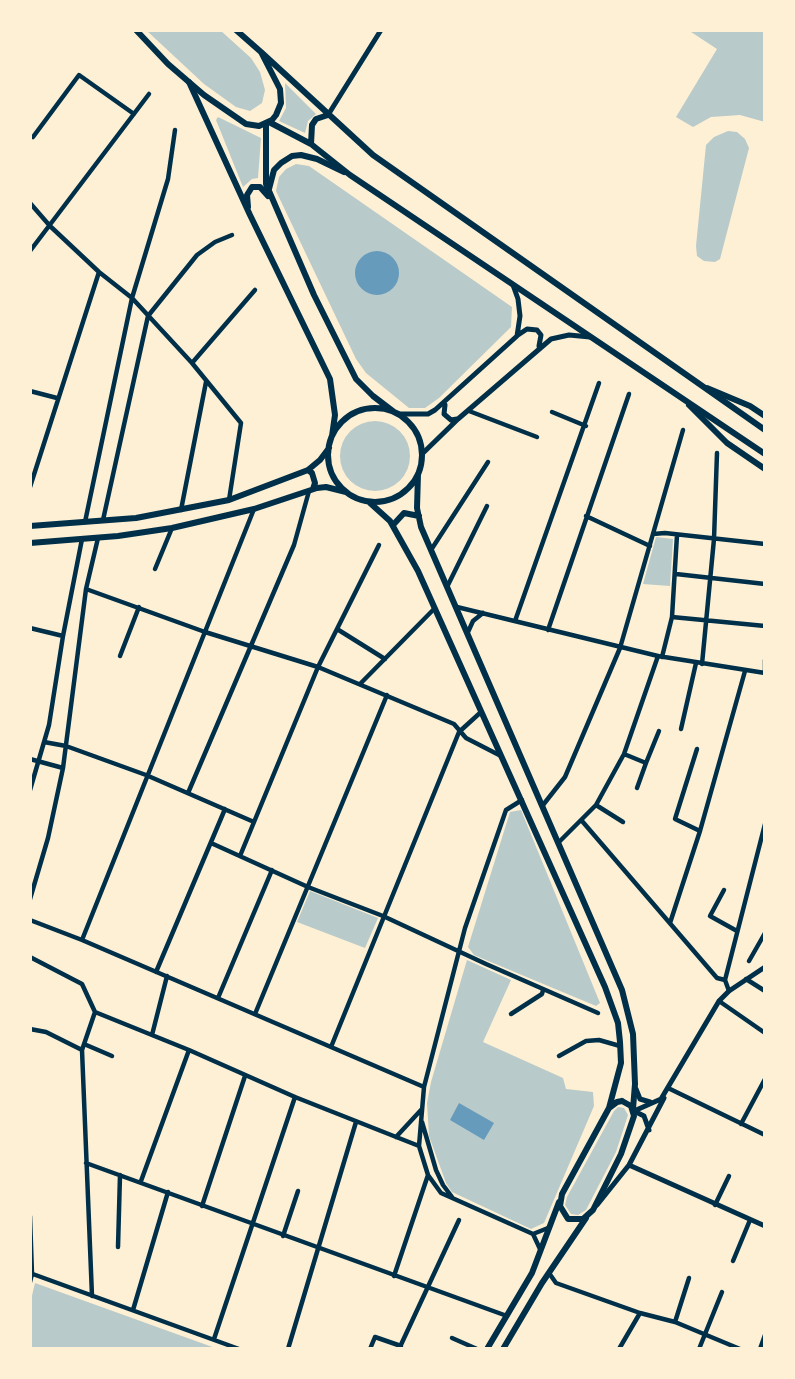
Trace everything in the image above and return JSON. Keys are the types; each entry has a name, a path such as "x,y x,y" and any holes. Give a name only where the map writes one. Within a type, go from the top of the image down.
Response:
{"main road":[{"path":"136,30 189,82 246,124 259,126 267,123 279,109 281,96 261,52"},
{"path":"236,30 373,155 765,430"},
{"path":"189,82 330,379 335,415 329,462 333,476 346,492"},
{"path":"310,144 312,125 316,119 328,115"},
{"path":"267,123 310,144 350,175 765,454"},
{"path":"267,123 268,191 314,295 356,379 413,427 421,445 418,474 419,516 431,550 622,990 633,1034 633,1120 621,1154 590,1213 548,1273 503,1349"},
{"path":"268,191 274,170 292,156 317,159 350,175"},
{"path":"250,215 247,200 252,187 260,187 274,203"},
{"path":"697,384 750,406 765,416"},
{"path":"682,398 727,443 765,469"},
{"path":"332,436 341,422 354,413 378,408 396,413"},
{"path":"30,526 103,521 229,500 307,470 320,460 329,448"},
{"path":"307,470 312,473 315,483 311,490"},
{"path":"369,502 383,502 395,498 407,490 418,474"},
{"path":"30,543 98,538 172,528 254,509 326,487 369,502 393,525 435,608 523,800 606,987 618,1023 619,1073 609,1108 560,1201 532,1273 487,1349"},
{"path":"393,525 404,513 419,516"},
{"path":"609,1108 622,1101 633,1110"},
{"path":"560,1201 561,1211 568,1219 578,1221 590,1213"}],"street":[{"path":"328,115 381,30"},
{"path":"33,136 79,75 134,114"},
{"path":"30,251 149,94"},
{"path":"85,523 132,298 168,180 175,130"},
{"path":"30,203 50,226 99,272 132,298 192,363 241,423 229,500"},
{"path":"103,521 148,316 197,255 215,242 232,235"},
{"path":"30,487 99,272"},
{"path":"512,282 519,308 517,336"},
{"path":"192,363 255,290"},
{"path":"396,413 428,414 446,402 527,329 537,330 541,335 537,349"},
{"path":"422,454 458,419 551,339 569,335 590,337"},
{"path":"181,510 206,382"},
{"path":"516,621 599,383"},
{"path":"30,391 57,398"},
{"path":"548,630 629,394"},
{"path":"446,402 444,414 451,420 458,419"},
{"path":"469,411 537,437"},
{"path":"552,412 586,426"},
{"path":"543,805 565,777 620,648 683,430"},
{"path":"681,729 699,664 707,621 714,539 717,453"},
{"path":"431,550 488,462"},
{"path":"188,793 294,545 311,490"},
{"path":"447,587 487,506"},
{"path":"82,940 254,509"},
{"path":"586,516 650,547"},
{"path":"155,569 172,528"},
{"path":"653,534 765,544"},
{"path":"559,842 596,805 624,754 672,617 677,535"},
{"path":"30,899 48,838 62,768 86,589 98,538"},
{"path":"30,790 44,742 82,539"},
{"path":"240,856 318,667 379,545"},
{"path":"676,575 765,584"},
{"path":"86,589 205,632 318,667 360,684 454,724 466,738 503,758"},
{"path":"120,656 139,607"},
{"path":"457,607 620,648 699,664 765,673 765,660"},
{"path":"360,684 435,608"},
{"path":"467,633 473,621 483,613"},
{"path":"672,617 765,626"},
{"path":"30,628 63,636"},
{"path":"337,629 385,659"},
{"path":"670,923 700,831 745,671"},
{"path":"255,1014 387,695"},
{"path":"331,1047 459,732 481,712"},
{"path":"636,788 659,731"},
{"path":"44,742 66,746 146,775 254,822"},
{"path":"697,749 675,819 700,831"},
{"path":"624,754 646,763"},
{"path":"30,759 62,768"},
{"path":"523,800 506,810 465,928 424,1087 419,1146 428,1175 441,1193 447,1198 453,1198 533,1234 541,1250"},
{"path":"596,805 623,822"},
{"path":"156,971 225,809"},
{"path":"582,821 716,978 725,981"},
{"path":"729,991 725,981 765,824"},
{"path":"211,843 308,887 383,916 598,1013"},
{"path":"218,998 272,870"},
{"path":"724,890 710,916 737,931"},
{"path":"30,920 156,971 424,1087"},
{"path":"748,961 765,933"},
{"path":"30,957 82,984 95,1012 295,1097 419,1146"},
{"path":"633,1110 661,1099 719,1001 765,967"},
{"path":"152,1035 167,976"},
{"path":"747,979 765,991"},
{"path":"511,1014 542,994 543,990"},
{"path":"719,1001 765,1033"},
{"path":"92,1296 83,1047 95,1012"},
{"path":"30,1029 46,1032 112,1056"},
{"path":"559,1056 586,1041 599,1040 620,1046"},
{"path":"141,1181 189,1050"},
{"path":"202,1206 246,1076"},
{"path":"741,1124 765,1079"},
{"path":"635,1084 640,1099 654,1102"},
{"path":"668,1088 765,1135"},
{"path":"590,1213 609,1193 629,1165 668,1088"},
{"path":"214,1339 295,1097"},
{"path":"396,1137 422,1110"},
{"path":"633,1110 644,1116 649,1130"},
{"path":"421,1117 436,1170 453,1198"},
{"path":"288,1349 356,1122"},
{"path":"86,1163 508,1316"},
{"path":"629,1165 715,1206 765,1226"},
{"path":"118,1247 120,1175"},
{"path":"394,1276 428,1175"},
{"path":"715,1206 729,1176"},
{"path":"283,1236 298,1191"},
{"path":"133,1310 168,1192"},
{"path":"30,1216 30,1282"},
{"path":"370,1349 375,1337 400,1348 459,1220"},
{"path":"733,1261 750,1220"},
{"path":"533,1234 550,1227"},
{"path":"31,1273 239,1349"},
{"path":"548,1273 556,1283 640,1313 675,1322 740,1349"},
{"path":"675,1322 689,1278"},
{"path":"699,1349 722,1292"},
{"path":"619,1349 640,1313"},
{"path":"760,1349 765,1335"},
{"path":"452,1338 477,1349"}],"shaded area":[{"path":"146,30 220,30 251,58 260,72 265,90 262,103 250,111 236,107 204,84"},
{"path":"688,30 765,30 765,122 740,115 711,117 693,127 676,117 717,49"},
{"path":"285,83 316,114 308,121 305,133 279,121 286,108"},
{"path":"218,117 261,138 258,178 252,179 243,187 216,120"},
{"path":"728,131 737,132 745,139 749,148 720,259 715,262 704,261 697,256 696,246 706,145 714,137"},
{"path":"296,164 309,166 512,307 511,327 439,398 425,408 409,408 366,373 356,359 276,191 279,177 286,169"},
{"path":"375,421 400,431 410,456 400,481 375,491 350,481 340,456 350,431"},
{"path":"656,537 673,539 670,586 643,584"},
{"path":"521,810 600,1003 596,1006 474,955 468,947 510,812"},
{"path":"310,891 378,918 365,948 297,922"},
{"path":"467,960 511,980 483,1042 563,1078 566,1089 593,1092 594,1106 544,1223 531,1229 452,1192 446,1183 429,1136 427,1103 431,1082"},
{"path":"618,1107 624,1108 628,1115 616,1152 586,1210 578,1215 571,1214 565,1205 567,1197"},
{"path":"35,1283 218,1349 30,1349 30,1304"}],"water":[{"path":"377,251 392,258 399,273 392,288 377,295 362,288 355,273 362,258"},
{"path":"459,1103 494,1123 484,1140 450,1120"}]}
